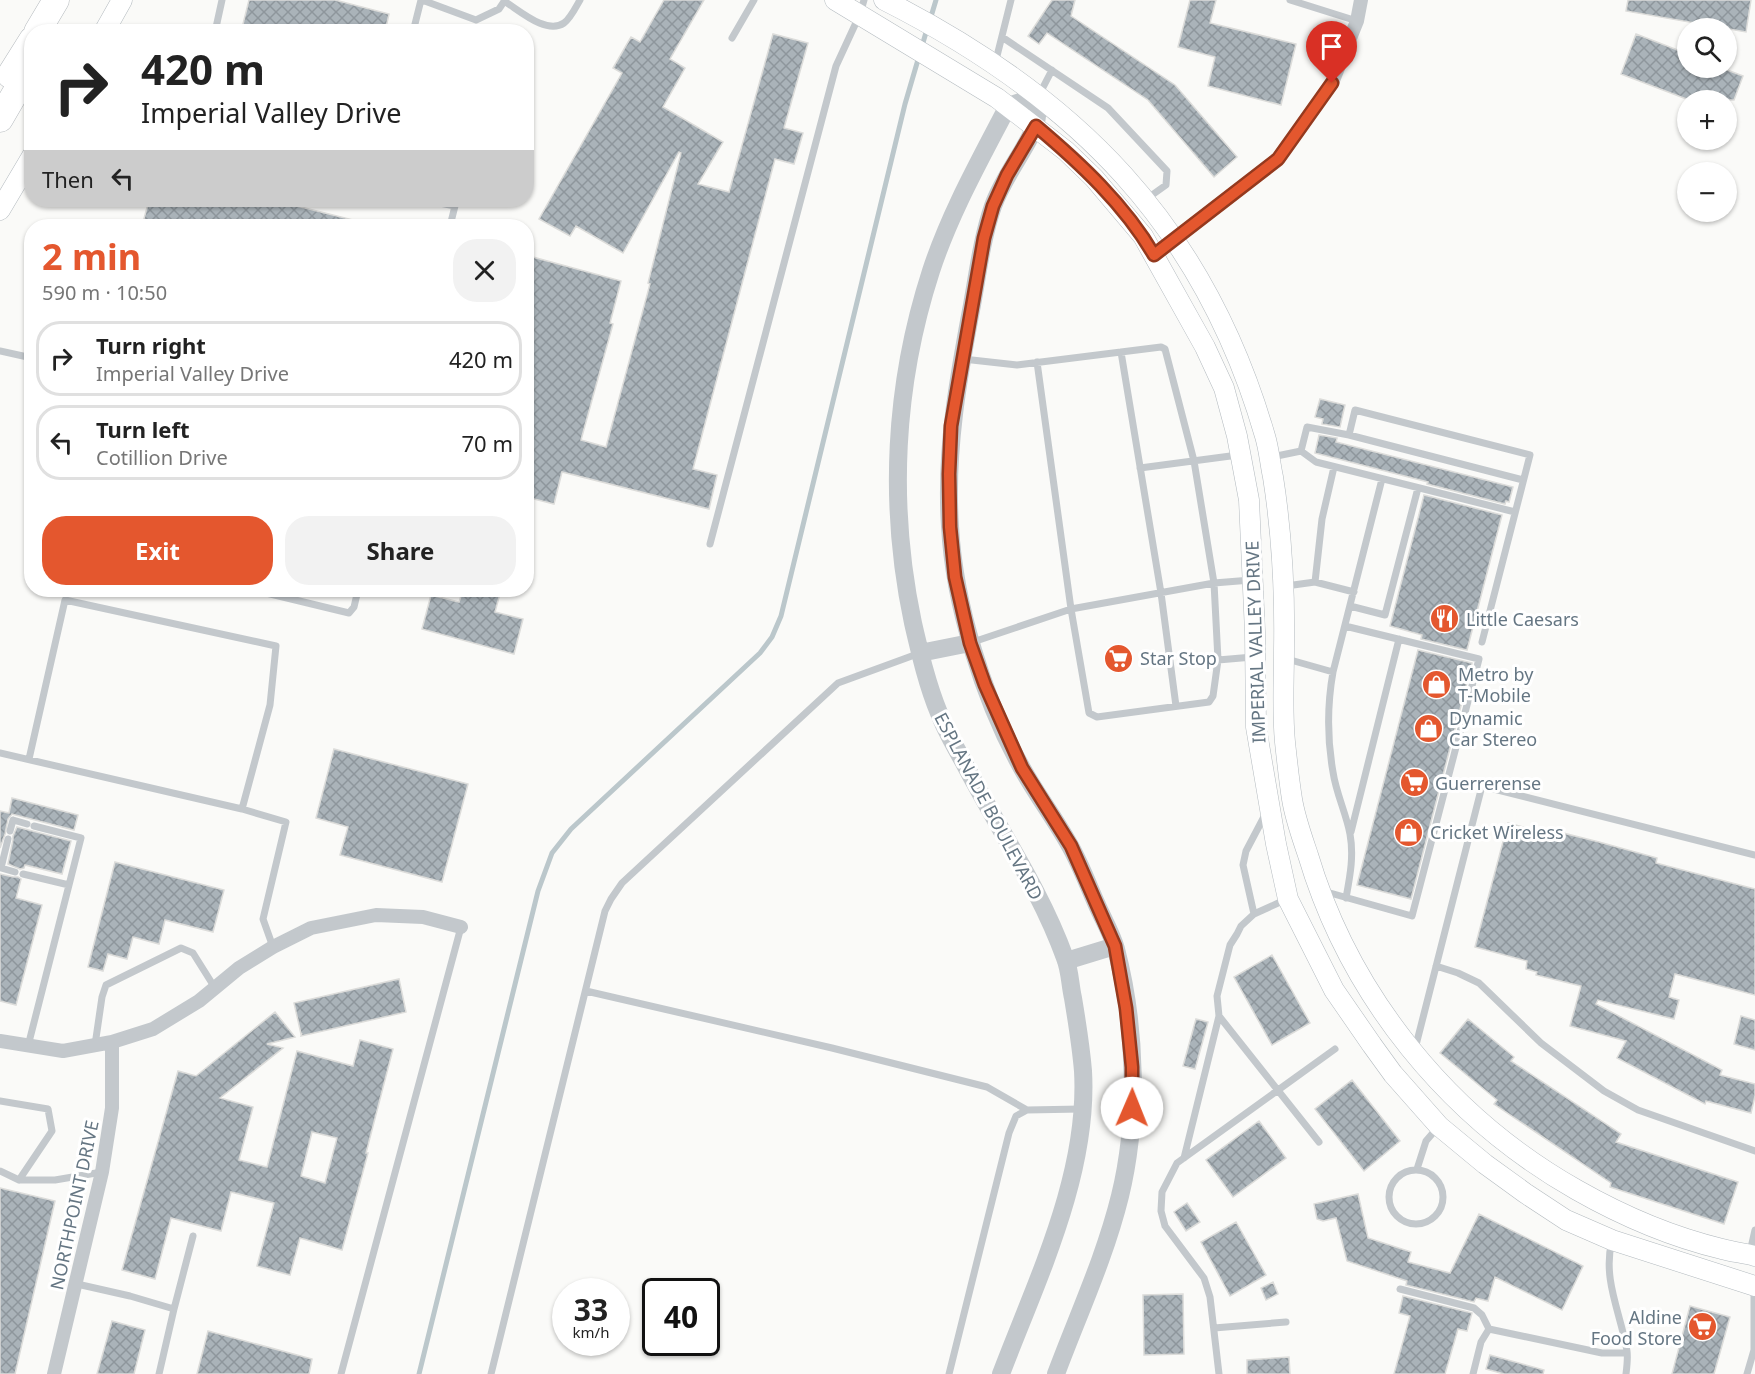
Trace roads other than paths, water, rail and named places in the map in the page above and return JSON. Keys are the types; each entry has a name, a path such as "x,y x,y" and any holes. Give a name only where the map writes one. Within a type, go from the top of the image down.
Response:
{"highway":[{"path":"42,24 56,0"},
{"path":"53,24 63,0"},
{"path":"0,90 24,52"},
{"path":"0,119 24,78"}],"main road":[{"path":"108,24 122,0"},
{"name":"IMPERIAL VALLEY DRIVE","path":"835,0 862,7 891,33 1008,106 1066,151 1094,178 1143,236 1220,379 1241,455 1249,500 1256,657 1256,727 1269,808 1288,899 1334,990 1393,1074 1439,1125 1485,1164 1566,1220 1612,1240 1754,1286"},
{"name":"IMPERIAL VALLEY DRIVE","path":"891,3 995,64 1039,96 1095,144 1126,175 1176,239 1244,368 1266,441 1278,507 1285,586 1285,736 1292,803 1318,890 1344,947 1390,1024 1460,1105 1537,1165 1577,1190 1668,1232 1720,1249 1752,1255"},
{"path":"0,210 24,170"},
{"path":"1220,379 1244,368"},
{"path":"1256,657 1284,659"},
{"path":"1288,899 1318,890"},
{"path":"1439,1125 1460,1105"},
{"path":"1612,1240 1623,1213"}],"street":[{"path":"1154,255 1278,159 1332,83 1356,21 1361,0"},
{"path":"1008,106 1039,96 1036,126 1007,175 993,206 984,238 962,359 951,426 949,474 950,527 955,577 970,643 985,685 1022,768 1071,846 1115,946 1126,1008 1132,1067 1132,1108 1128,1151 1120,1194 1109,1233 1056,1374"},
{"name":"ESPLANADE BOULEVARD","path":"1001,1374 1065,1205 1080,1132 1083,1073 1066,961 1026,871 963,762 939,713 920,653 908,597 900,539 898,456 905,382 916,322 932,270 967,184 1008,106"},
{"path":"920,653 970,643"},
{"path":"0,1041 63,1051 112,1042 153,1029 199,1001 239,968 273,947 311,928 376,915 423,917 461,927"},
{"path":"1066,961 1115,946"},
{"name":"NORTHPOINT DRIVE","path":"54,1374 102,1172 112,1108 112,1042"}],"lane":[{"path":"217,24 222,0"},
{"path":"415,24 422,0 476,20 499,9 504,1 544,26 555,27 566,23 580,0"},
{"path":"732,38 754,0"},
{"path":"995,64 1011,0"},
{"path":"1290,0 1356,21"},
{"path":"710,544 836,66 862,7"},
{"path":"1002,37 1108,108 1167,171 1166,185 1145,200"},
{"path":"1039,96 1052,70"},
{"path":"962,359 1006,365 1161,347 1165,349 1194,461 1214,583 1218,660 1212,700 1209,702 1097,717 1089,713 1071,609 1037,362"},
{"path":"0,351 24,356"},
{"path":"1121,352 1161,593 1176,706"},
{"path":"1349,435 1355,410 1530,455 1482,642"},
{"path":"1301,451 1307,427 1349,435 1523,480"},
{"path":"1269,458 1301,451 1316,462 1515,512"},
{"path":"1140,468 1241,455"},
{"path":"1315,582 1322,519 1334,467"},
{"path":"1347,898 1353,861 1350,834 1333,774 1328,729 1328,702 1333,672 1382,479"},
{"path":"1350,606 1385,615 1418,488"},
{"path":"970,643 1071,609 1214,583 1253,579"},
{"path":"1285,586 1315,582 1354,592"},
{"path":"284,597 349,613 354,608 356,597"},
{"path":"29,759 65,600 276,646 270,705 242,809"},
{"path":"1318,890 1412,916 1479,659 1345,626"},
{"path":"1350,834 1399,639"},
{"path":"491,1374 606,911 611,899 622,883 838,684 920,653"},
{"path":"1218,660 1256,657"},
{"path":"1284,659 1333,672"},
{"path":"0,753 242,809 286,822 263,919 273,947"},
{"path":"1414,1053 1482,786 1755,855"},
{"path":"1254,914 1243,865 1246,852 1269,808"},
{"path":"10,831 13,820 81,838 28,1046"},
{"path":"8,839 1,868 69,885"},
{"path":"1184,1158 1219,1016 1216,996 1230,945 1241,926 1254,914 1288,899"},
{"path":"341,1374 461,927"},
{"path":"95,1045 106,985 181,948 193,953 214,988"},
{"path":"1436,966 1479,983 1541,1043 1604,1091 1638,1110 1755,1151"},
{"path":"586,991 832,1048 987,1088 1027,1110"},
{"path":"1219,1016 1319,1142"},
{"path":"1219,1374 1210,1297 1204,1278 1165,1226 1161,1211 1162,1192 1177,1163 1335,1049"},
{"path":"0,1101 48,1109 52,1131 19,1180"},
{"path":"949,1374 1009,1133 1016,1116 1027,1110 1081,1109"},
{"path":"1417,1169 1426,1141 1439,1125"},
{"path":"1417,1169 1426,1171 1439,1182 1443,1191 1443,1200 1441,1208 1428,1221 1411,1223 1396,1215 1389,1198 1394,1181 1400,1175 1417,1169"},
{"path":"0,1171 19,1180 55,1180 102,1172"},
{"path":"1752,1255 1755,1230"},
{"path":"159,1374 193,1236"},
{"path":"1612,1240 1608,1257 1608,1273 1627,1353 1626,1374"},
{"path":"77,1284 174,1309"},
{"path":"1748,1374 1754,1350 1754,1286"},
{"path":"1400,1289 1474,1308 1482,1315 1489,1329"},
{"path":"1214,1328 1286,1322"},
{"path":"1489,1329 1602,1353 1627,1353"},
{"path":"1473,1374 1481,1342 1489,1329"}],"waterway":[{"path":"930,20 936,0"},
{"path":"419,1374 538,891 552,853 571,829 760,653 772,637 781,616 905,104 927,29"}],"place":[{"name":"Little Caesars","path":"1445,619"},
{"name":"Star Stop","path":"1119,658"},
{"name":"Metro by T-Mobile","path":"1437,684"},
{"name":"Dynamic Car Stereo","path":"1428,728"},
{"name":"Guerrerense","path":"1414,783"},
{"name":"Cricket Wireless","path":"1409,832"},
{"name":"Aldine Food Store","path":"1703,1327"}]}
